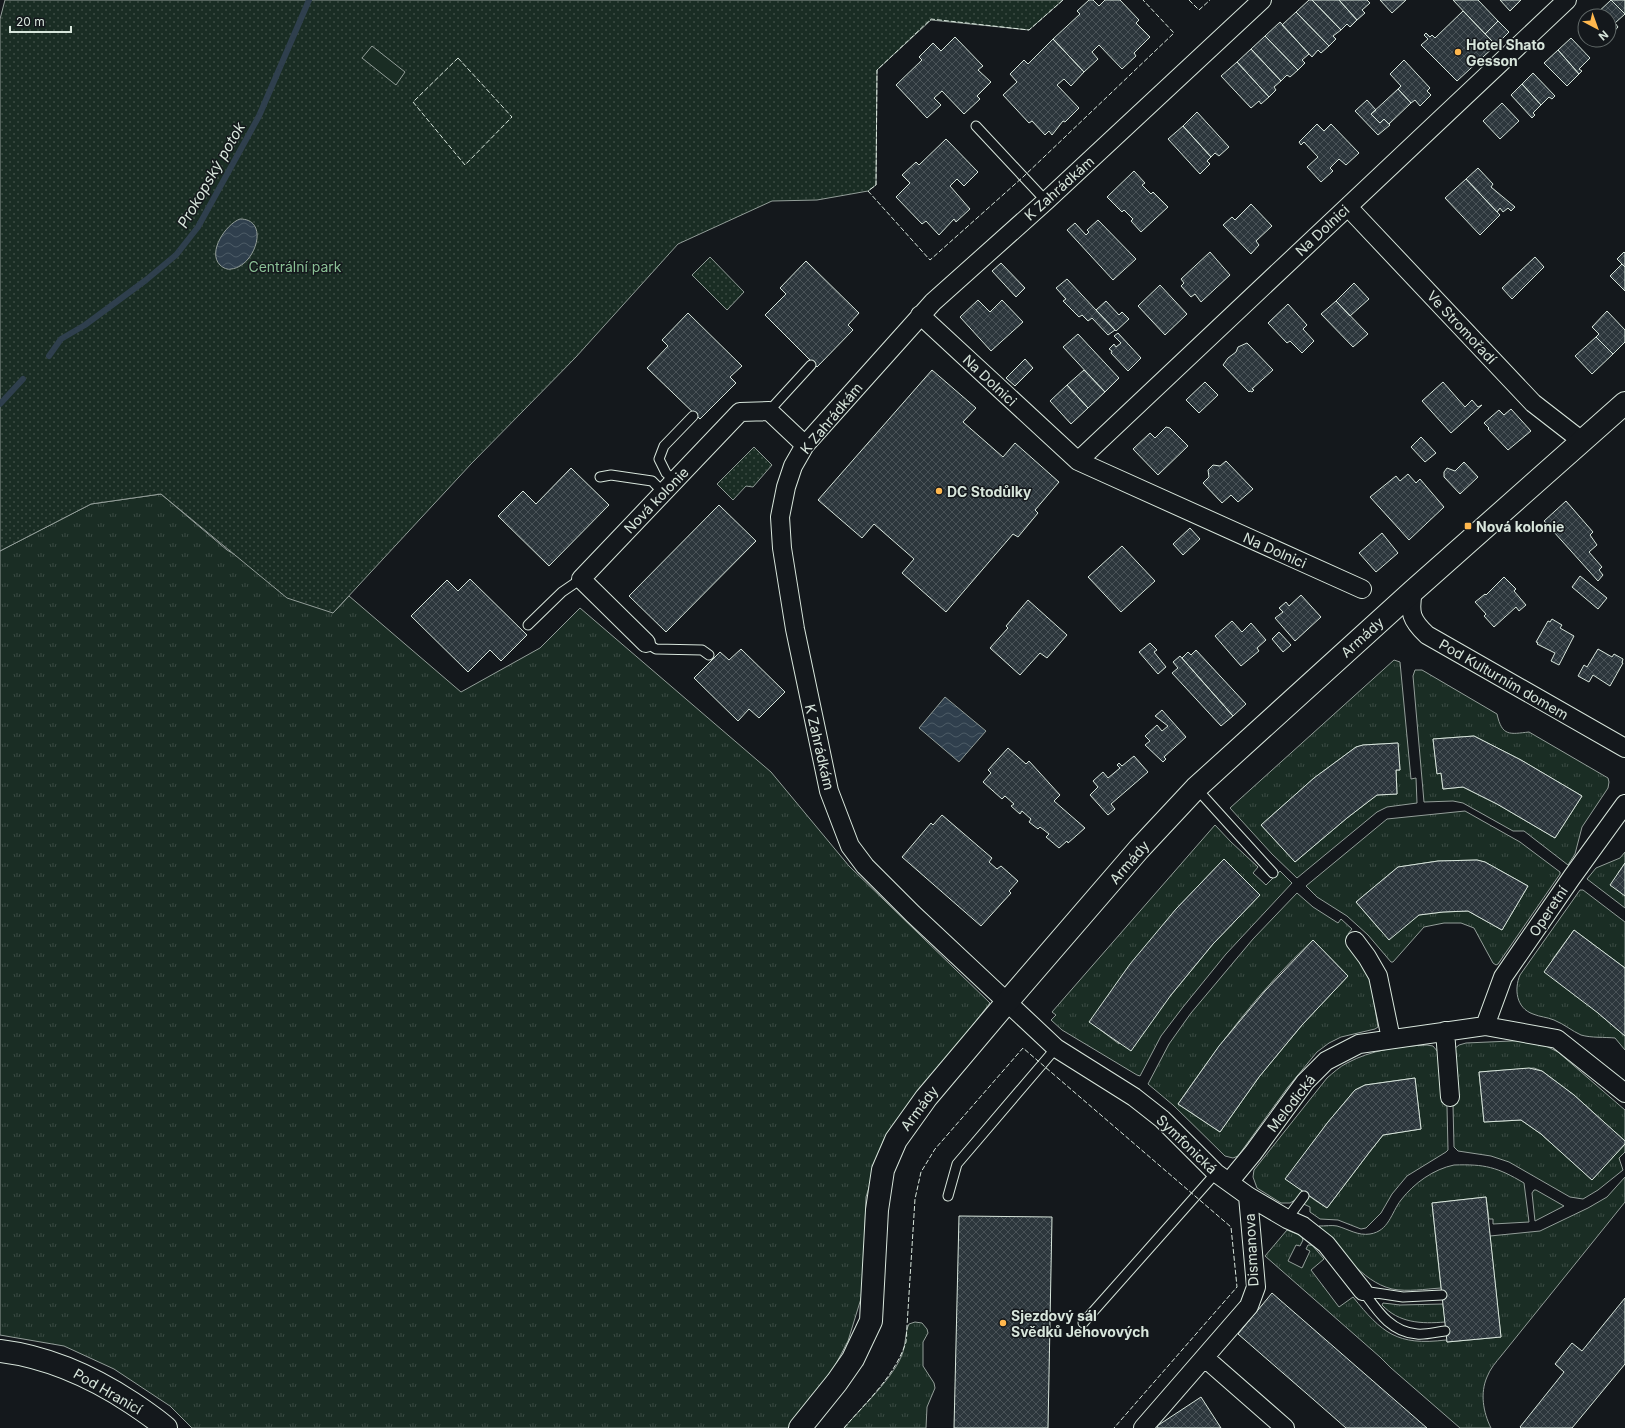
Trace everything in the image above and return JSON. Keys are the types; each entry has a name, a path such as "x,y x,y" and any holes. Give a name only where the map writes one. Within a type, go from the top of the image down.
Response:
{"street":[{"name":"K Zahrádkám","path":"1007,1002 913,914 865,866 850,846 829,791 795,629 782,548 780,517 786,487 793,466 805,445 920,315 949,286 1046,200 1262,0"},
{"name":"Na Dolnici","path":"1078,461 1567,0"},
{"name":"Ve Stromořadí","path":"1348,207 1533,403 1582,441"},
{"name":"Na Dolnici","path":"920,315 1078,461 1362,589"},
{"name":"Armády","path":"800,1428 837,1382 853,1359 870,1321 877,1210 883,1170 896,1140 926,1098 1139,849 1196,788 1413,591 1625,403"},
{"path":"769,411 805,445"},
{"name":"Nová kolonie","path":"581,579 740,412 769,411"},
{"path":"581,579 646,643"},
{"name":"Pod Kulturním domem","path":"1413,591 1410,603 1411,613 1417,625 1427,635 1625,748"},
{"name":"Operetní","path":"1485,1026 1503,977 1572,877 1625,804"},
{"path":"1355,941 1367,957 1378,976 1391,1039"},
{"name":"Symfonická","path":"1007,1002 1056,1048 1134,1097 1162,1119 1223,1178 1248,1196 1287,1219 1303,1226 1326,1244 1363,1290"},
{"name":"Melodická","path":"1223,1178 1247,1161 1305,1082 1326,1061 1359,1044 1485,1026 1557,1039 1625,1093"},
{"path":"1445,1031 1450,1097"},
{"name":"Dismanova","path":"1143,1428 1249,1306 1256,1287 1248,1196"},
{"name":"Pod Hranicí","path":"0,1351 21,1354 53,1362 83,1374 114,1391 166,1428"},
{"path":"1205,1358 1285,1428"}],"lane":[{"path":"976,126 1046,200"},
{"path":"769,411 811,365"},
{"path":"600,477 611,475 652,481 669,486 666,473 659,459 664,446 693,416"},
{"path":"528,625 562,592 581,579"},
{"path":"646,643 656,649 702,650 709,655"},
{"path":"1196,788 1273,873"},
{"path":"948,1196 957,1164 1056,1048"},
{"path":"1083,1323 1223,1178"},
{"path":"1287,1219 1304,1196"},
{"path":"1363,1290 1403,1297 1442,1296"},
{"path":"1363,1290 1382,1317 1398,1329 1417,1334 1445,1331"}],"green space":[{"name":"Centrální park","path":"5,0 1063,0 1029,30 931,20 877,70 876,185 868,191 817,200 772,201 678,244 576,357 471,464 333,613 287,598 161,494 91,504 0,551 0,19"},
{"path":"372,46 405,72 396,85 362,58"},
{"path":"710,257 744,292 727,310 692,275"},
{"path":"754,447 772,465 753,487 746,486 733,500 717,484"},
{"path":"161,494 227,550 333,613 349,596 461,692 540,648 580,608 771,772 849,866 990,1003 884,1139 866,1197 863,1292 848,1341 819,1396 790,1428 192,1428 170,1406 114,1369 64,1346 0,1335 0,551 91,504"},
{"path":"1394,660 1400,662 1411,779 1416,778 1417,803 1387,807 1377,812 1297,878 1272,854 1230,808","holes":["1398,743 1400,770 1396,770 1397,794 1377,795 1295,862 1261,825 1314,778 1356,747 1363,745"]},
{"path":"1415,670 1422,670 1497,714 1501,727 1504,730 1512,733 1529,732 1608,778 1608,788 1582,827 1575,854 1568,865 1524,831 1513,831 1463,803 1453,801 1424,802 1413,676","holes":["1474,736 1521,760 1582,796 1555,838 1497,804 1463,787 1443,789 1441,773 1437,773 1433,739"]},
{"path":"1465,811 1520,842 1560,872 1498,964 1496,965 1493,963 1474,928 1461,923 1444,923 1424,927 1393,962 1391,962 1368,935 1347,916 1317,897 1306,886 1387,819","holes":["1477,860 1485,862 1528,886 1502,930 1468,911 1419,915 1380,930 1356,902 1398,867 1438,861"]},
{"path":"1215,825 1258,867 1253,873 1266,885 1280,871 1292,883 1226,954 1183,1007 1161,1036 1140,1076 1062,1030 1051,1020 1056,1015 1052,1012","holes":["1224,859 1260,895 1213,944 1171,995 1119,1044 1090,1022 1176,909"]},
{"path":"1625,852 1625,863 1618,873 1625,896 1625,908 1587,879 1596,868 1620,858"},
{"path":"1580,890 1583,890 1625,922 1625,968 1574,930 1552,960 1598,1013 1625,1036 1625,1050 1615,1038 1581,1035 1561,1023 1533,1014 1523,1007 1518,998 1517,986 1520,975"},
{"path":"1297,893 1313,907 1338,923 1341,919 1352,929 1348,934 1370,977 1378,1027 1341,1037 1329,1043 1317,1052 1288,1087 1238,1156 1233,1158 1225,1156 1173,1105 1148,1084 1169,1044 1191,1013 1253,939","holes":["1313,940 1348,976 1302,1025 1259,1077 1220,1132 1178,1104 1241,1018 1294,958"]},
{"path":"1534,1040 1558,1052 1625,1110 1625,1141 1574,1095 1542,1071 1534,1068 1479,1072 1484,1122 1521,1120 1541,1134 1592,1180 1625,1144 1625,1152 1619,1158 1623,1170 1598,1190 1583,1199 1570,1197 1509,1162 1491,1156 1458,1151 1454,1147 1454,1049 1459,1045 1466,1043"},
{"path":"1417,1046 1433,1046 1438,1052 1441,1083 1447,1107 1448,1150 1407,1176 1392,1194 1381,1213 1366,1228 1361,1229 1338,1220 1320,1219 1310,1212 1310,1207 1295,1200 1290,1203 1281,1203 1257,1188 1253,1177 1254,1170 1327,1078 1336,1070 1356,1059 1376,1052","holes":["1415,1078 1421,1129 1383,1135 1327,1208 1286,1179 1328,1122 1355,1090 1365,1085"]},
{"path":"1454,1165 1483,1166 1506,1173 1524,1183 1529,1222 1493,1224 1493,1219 1489,1219 1486,1197 1432,1203 1441,1288 1404,1290 1392,1289 1381,1285 1370,1279 1352,1263 1319,1226 1337,1226 1361,1234 1376,1232 1386,1225 1401,1200 1412,1188 1432,1173"},
{"path":"1625,1177 1625,1202 1490,1371 1485,1383 1483,1402 1486,1416 1491,1428 1460,1428 1265,1256 1287,1230 1302,1236 1303,1240 1300,1246 1296,1245 1288,1261 1302,1268 1310,1251 1306,1249 1308,1245 1312,1245 1324,1259 1311,1270 1339,1307 1353,1297 1382,1328 1403,1339 1415,1341 1446,1340 1447,1342 1501,1337 1490,1236 1540,1231 1588,1208 1607,1197"},
{"path":"1534,1190 1564,1206 1535,1221 1532,1193"},
{"path":"1383,1303 1400,1305 1443,1304 1445,1322 1427,1323 1403,1319 1389,1311 1382,1305"},
{"path":"915,1322 922,1323 927,1329 928,1333 923,1342 923,1366 934,1383 935,1388 927,1407 926,1428 844,1428 890,1375 903,1353 909,1324"}],"water":[{"path":"240,219 249,221 255,227 257,234 256,243 253,252 247,260 240,266 227,269 220,265 217,259 217,246 224,232 229,226"},
{"path":"945,697 986,731 959,762 919,728"}],"building":[{"path":"1089,0 1093,0 1099,6 1105,0 1120,0 1139,20 1136,23 1150,37 1134,53 1136,56 1122,69 1099,45 1092,52 1098,59 1084,72 1053,39 1080,14 1077,11"},
{"path":"1309,0 1312,0 1341,30 1333,36 1336,39 1329,46 1296,12"},
{"path":"1312,0 1339,0 1357,20 1350,27 1347,24 1341,30"},
{"path":"1339,0 1367,0 1370,3 1362,10 1365,13 1357,20"},
{"path":"1380,0 1406,0 1392,13"},
{"path":"1453,0 1478,0 1498,21 1485,34"},
{"path":"1500,0 1521,0 1510,11"},
{"path":"1611,0 1625,0 1625,14"},
{"path":"1611,0 1625,14 1617,21 1617,8 1602,8"},
{"name":"Hotel Shato Gesson","path":"1463,11 1496,45 1457,81 1421,45 1428,39 1424,35 1426,33 1430,37 1432,35 1435,38"},
{"path":"1296,12 1329,46 1321,53 1318,50 1312,57 1282,25"},
{"path":"1498,21 1509,32 1496,45 1485,34"},
{"path":"1280,22 1309,54 1302,60 1305,63 1298,70 1265,36"},
{"path":"1265,36 1298,70 1290,77 1287,75 1281,81 1251,49"},
{"path":"955,37 983,66 978,70 991,82 977,96 980,99 964,114 942,91 934,98 941,105 927,118 896,85 922,60 919,57 933,43 941,51"},
{"path":"1571,38 1577,44 1577,48 1580,48 1590,58 1579,69 1582,71 1579,74 1558,50"},
{"path":"1053,39 1084,72 1071,86 1064,79 1057,85 1079,108 1065,122 1063,121 1052,135 1049,131 1045,135 1032,121 1029,123 1003,95 1017,82 1010,74 1024,60 1028,64"},
{"path":"1251,49 1281,81 1274,87 1276,90 1269,97 1237,62"},
{"path":"1558,50 1579,74 1567,86 1544,63"},
{"path":"1404,60 1430,88 1427,91 1431,95 1420,106 1415,100 1411,103 1398,89 1401,86 1390,74"},
{"path":"1237,62 1269,97 1261,104 1259,101 1251,108 1221,76"},
{"path":"1533,73 1555,96 1552,99 1549,97 1541,105 1522,84"},
{"path":"1522,84 1541,105 1533,113 1535,115 1532,118 1511,95"},
{"path":"1398,89 1411,103 1389,124 1384,119 1380,123 1371,114"},
{"path":"1367,100 1376,110 1371,114 1380,123 1384,119 1390,125 1378,135 1355,111"},
{"path":"1502,103 1519,121 1500,139 1483,121"},
{"path":"1197,112 1229,147 1219,156 1215,153 1211,157 1183,126"},
{"path":"1317,124 1324,131 1331,124 1359,153 1346,165 1339,159 1330,168 1333,171 1321,182 1307,167 1318,157 1304,142 1301,145 1299,142"},
{"path":"1183,126 1211,157 1207,161 1210,164 1200,174 1168,139"},
{"path":"946,139 978,172 964,186 957,179 950,186 970,209 956,222 954,219 939,235 926,221 922,224 896,197 910,183 902,175 916,162 919,165"},
{"path":"1478,168 1493,184 1491,187 1515,207 1511,211 1508,208 1503,212 1500,208 1497,212 1466,179"},
{"path":"1134,171 1145,183 1142,185 1151,194 1153,192 1168,207 1141,232 1131,221 1133,219 1124,210 1122,212 1107,197"},
{"path":"1466,179 1500,215 1480,235 1445,198"},
{"path":"1251,204 1272,226 1256,241 1259,245 1251,254 1223,225 1232,217 1235,220"},
{"path":"1098,220 1136,259 1113,280 1067,230 1075,223 1086,235 1089,232 1087,230"},
{"path":"1210,252 1230,275 1201,302 1195,294 1191,297 1181,286 1184,283 1181,279"},
{"path":"1624,252 1625,253 1625,267 1617,259"},
{"path":"1535,257 1544,267 1512,299 1502,288"},
{"path":"806,261 859,313 848,325 853,330 817,367 765,315 786,294 780,288"},
{"path":"1001,263 1025,288 1016,297 992,271"},
{"path":"1622,264 1625,267 1625,291 1610,276"},
{"path":"1067,279 1115,330 1108,335 1092,318 1088,321 1082,315 1079,317 1063,301 1066,299 1056,288"},
{"path":"1354,283 1369,299 1350,316 1336,301"},
{"path":"1160,285 1187,314 1165,335 1138,306"},
{"path":"978,300 990,312 1002,300 1023,322 991,351 960,317"},
{"path":"1106,301 1119,315 1122,312 1129,319 1116,331 1096,310"},
{"path":"1336,301 1368,334 1353,347 1321,314"},
{"path":"1288,304 1307,325 1303,329 1314,341 1302,353 1290,341 1287,343 1268,323"},
{"path":"1607,311 1625,330 1625,342 1613,354 1596,337 1599,334 1592,327"},
{"path":"688,313 742,366 730,377 736,383 700,419 647,368 668,346 662,340"},
{"path":"1118,333 1141,358 1128,371 1109,349 1114,344 1116,347 1121,343 1114,336"},
{"path":"1078,334 1119,378 1105,392 1063,347"},
{"path":"1596,337 1613,354 1592,374 1575,356"},
{"path":"1247,343 1273,370 1252,389 1254,390 1252,392 1249,392 1223,365 1228,358 1236,352 1238,347"},
{"path":"1025,359 1033,368 1015,386 1006,378"},
{"name":"DC Stodůlky","path":"932,370 976,408 963,422 1003,457 1015,443 1059,482 1035,510 1038,513 1018,537 1013,534 946,612 902,573 914,559 874,524 862,538 818,500"},
{"path":"1084,370 1105,392 1088,408 1067,385"},
{"path":"1205,382 1218,395 1199,413 1186,400"},
{"path":"1443,382 1465,407 1472,400 1478,407 1482,405 1451,433 1422,401"},
{"path":"1067,385 1088,408 1071,424 1050,401"},
{"path":"1511,409 1531,431 1508,450 1484,423 1499,410 1504,415"},
{"path":"1166,427 1170,428 1188,446 1158,475 1133,449 1150,433 1155,438"},
{"path":"1421,437 1436,453 1425,462 1411,447"},
{"path":"1226,461 1253,489 1238,502 1231,495 1222,503 1203,483 1209,477 1208,470 1213,465 1220,466"},
{"path":"1464,462 1478,477 1460,494 1444,477 1444,472 1447,468 1455,471"},
{"path":"571,468 609,505 549,566 498,516 523,491 536,504"},
{"path":"1408,474 1416,483 1420,479 1444,507 1409,540 1370,497 1396,476 1400,481"},
{"path":"1566,501 1593,532 1590,535 1597,545 1589,552 1602,567 1599,570 1603,575 1598,581 1544,521"},
{"path":"719,505 756,541 666,632 629,596"},
{"path":"1190,528 1200,539 1183,555 1173,544"},
{"path":"1382,533 1398,553 1376,572 1359,553"},
{"path":"1122,546 1155,581 1121,612 1088,577"},
{"path":"1580,576 1607,598 1598,609 1572,587"},
{"path":"1504,577 1516,589 1514,591 1526,605 1519,611 1516,607 1494,627 1484,616 1486,614 1475,602 1485,594 1486,595"},
{"path":"470,579 527,635 501,661 490,650 468,672 411,616 447,580 458,591"},
{"path":"1301,595 1321,617 1295,641 1275,618 1283,612 1279,608 1286,602 1289,606"},
{"path":"1028,600 1067,635 1047,658 1040,653 1020,675 990,648 1008,628 1006,626"},
{"path":"1552,619 1562,625 1560,628 1574,636 1559,665 1551,661 1555,653 1537,644 1538,643 1536,642 1548,621 1550,622"},
{"path":"1232,621 1242,632 1251,623 1266,640 1257,648 1259,651 1241,666 1215,636"},
{"path":"1279,632 1291,645 1283,652 1272,639"},
{"path":"1150,643 1157,650 1154,652 1166,667 1158,674 1139,652"},
{"path":"741,649 785,692 759,718 749,709 738,721 694,678 720,652 729,660"},
{"path":"1598,649 1612,657 1614,654 1623,659 1623,663 1610,686 1593,675 1589,682 1578,676 1584,665 1587,667"},
{"path":"1196,650 1246,704 1233,716 1182,658 1188,652 1191,655"},
{"path":"1180,656 1233,716 1221,726 1172,673 1178,668 1173,662"},
{"path":"1162,710 1186,737 1164,757 1166,759 1163,762 1145,745 1150,741 1145,736 1157,725 1162,731 1168,726 1155,716"},
{"path":"1474,736 1521,760 1582,796 1555,838 1497,804 1463,787 1443,789 1441,773 1437,774 1433,739"},
{"path":"1398,743 1400,770 1396,770 1397,794 1377,795 1295,862 1261,825 1314,778 1356,747 1363,745"},
{"path":"1008,748 1026,764 1029,761 1060,795 1054,801 1085,828 1068,843 1067,841 1059,848 1046,837 1049,834 1040,827 1038,829 1029,822 1031,819 1022,811 1020,814 1011,806 1014,804 1005,796 1002,799 983,782 991,773 988,770"},
{"path":"1134,756 1148,772 1111,804 1115,809 1108,815 1090,795 1098,787 1093,781 1103,772 1108,778 1120,768 1117,765 1119,763 1122,766"},
{"path":"942,815 992,858 989,862 997,869 1001,866 1018,881 1009,891 1011,893 981,926 902,857 931,823 933,825"},
{"path":"1224,859 1260,895 1213,944 1171,995 1131,1051 1089,1022 1130,964 1176,909"},
{"path":"1477,860 1485,862 1528,886 1502,930 1468,911 1443,912 1419,915 1389,940 1356,902 1398,867 1438,861"},
{"path":"1625,863 1625,896 1610,885"},
{"path":"1574,930 1625,968 1625,1036 1598,1013 1544,972"},
{"path":"1313,940 1348,976 1302,1025 1259,1077 1220,1132 1178,1104 1219,1046 1265,991"},
{"path":"1529,1068 1542,1071 1574,1095 1625,1141 1625,1144 1592,1180 1541,1134 1521,1120 1484,1122 1479,1072"},
{"path":"1415,1078 1421,1129 1383,1135 1327,1208 1285,1179 1328,1122 1355,1090 1365,1085"},
{"path":"1486,1197 1501,1337 1447,1342 1432,1203"},
{"name":"Sjezdový sál Svědků Jehovových","path":"959,1216 1052,1217 1048,1428 954,1428"},
{"path":"1272,1293 1427,1428 1346,1428 1238,1334"},
{"path":"1625,1298 1625,1364 1572,1428 1521,1428 1520,1427 1564,1372 1555,1364 1572,1343 1582,1351"},
{"path":"1201,1397 1221,1428 1158,1428 1157,1426"}],"waterway":[{"name":"Prokopský potok","path":"49,356 61,339 85,325 146,280 176,255 198,227 259,116 309,0"},
{"name":"Prokopský potok","path":"0,404 23,379"}],"fence":[{"path":"1063,0 1029,30 931,19 877,70 876,185 868,191 930,260 1023,177 1174,33 1143,0"},
{"path":"1189,0 1199,10 1210,0"},
{"path":"458,58 512,117 465,165 413,102 458,58"},
{"path":"844,1428 888,1377 906,1342 915,1199 921,1172 935,1149 1023,1048 1231,1227 1237,1287 1114,1428"}],"place":[{"name":"Hotel Shato Gesson","path":"1458,52"},
{"name":"DC Stodůlky","path":"939,491"},
{"name":"Nová kolonie","path":"1468,526"},
{"name":"Sjezdový sál Svědků Jehovových","path":"1003,1323"}]}
